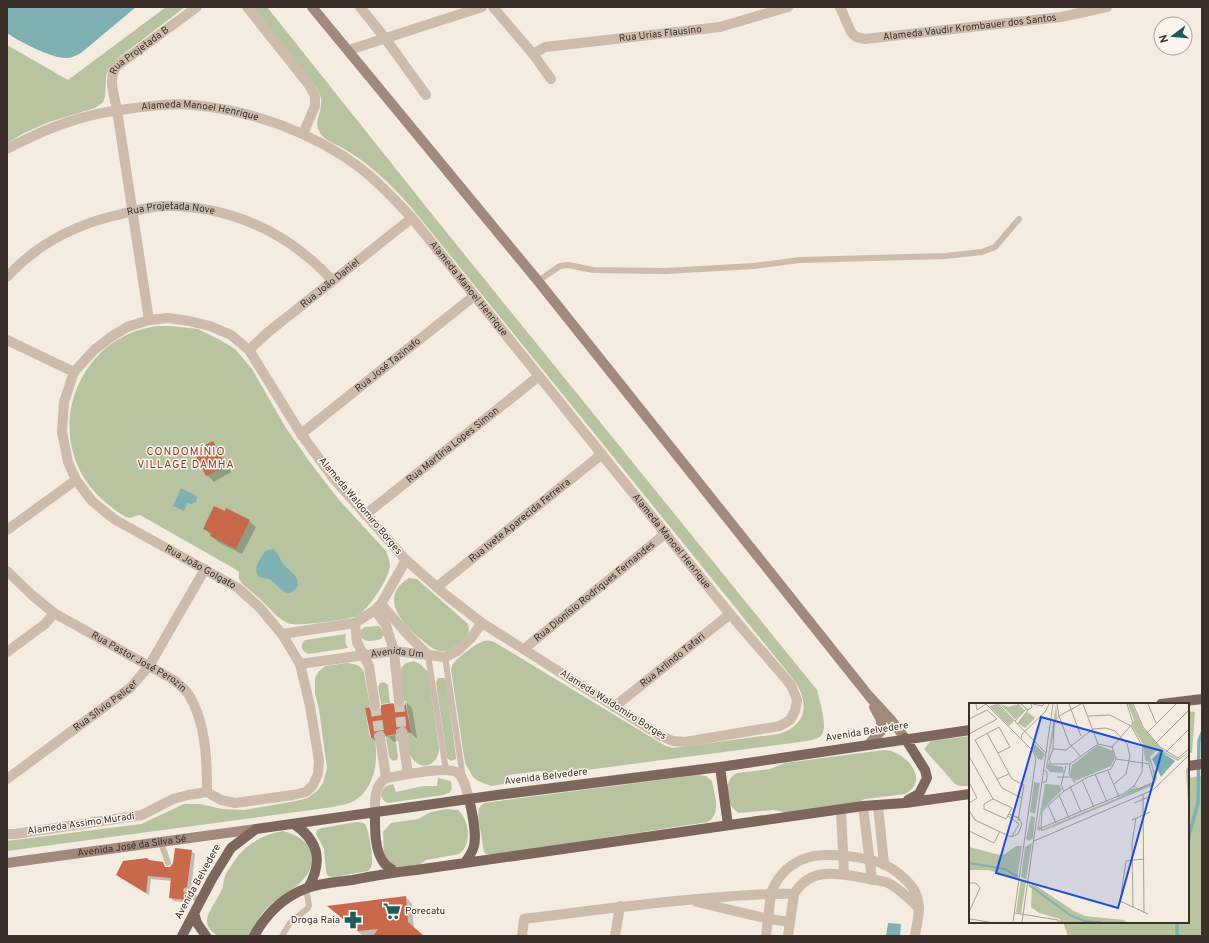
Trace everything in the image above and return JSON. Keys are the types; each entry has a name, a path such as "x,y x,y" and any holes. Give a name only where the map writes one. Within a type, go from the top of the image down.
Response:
{"main road":[{"path":"1168,703 1202,699"},
{"name":"Avenida Belvedere","path":"182,936 231,848 256,829 469,799 720,767 904,738 969,730"},
{"path":"904,738 925,770 927,778 919,794 905,803"},
{"path":"1189,766 1202,764"},
{"path":"720,767 728,825"},
{"path":"254,936 268,914 279,903 307,888 395,872 863,806 905,803 969,794"},
{"path":"465,863 474,849 475,840 473,813 469,799"},
{"path":"375,812 375,830 379,853 385,863 395,872"},
{"path":"294,824 304,831 312,841 317,852 316,871 307,888"},
{"path":"194,913 197,923 206,936"}],"street":[{"name":"Rua Projetada B","path":"149,320 112,78 115,68 124,60 197,7"},
{"path":"247,7 309,85 315,96 315,106 303,134"},
{"path":"312,7 538,281 869,696 892,721 904,738"},
{"path":"360,7 385,38 426,95"},
{"path":"349,50 482,7"},
{"path":"493,7 552,79"},
{"name":"Rua Urias Flausino","path":"533,54 546,47 720,27 788,7"},
{"name":"Alameda Vaudir Krombauer dos Santos","path":"840,7 851,32 856,37 865,39 1061,17 1107,7"},
{"name":"Alameda Manoel Henrique","path":"7,149 46,130 76,119 117,110 157,105 193,105 232,111 270,121 303,134 330,148 359,167 387,191 412,218 730,614 791,685 797,700 795,711 790,720 780,726 685,742 673,741"},
{"name":"Rua Projetada Nove","path":"7,278 17,266 44,246 73,229 100,219 132,211 162,206 198,208 237,216 268,229 296,246 317,264 332,280"},
{"name":"Rua João Daniel","path":"249,350 267,333 332,280 412,218"},
{"name":"Rua José Tazinafo","path":"301,434 474,296"},
{"name":"Alameda Waldomiro Borges","path":"74,372 94,350 110,336 127,327 149,320 168,318 189,321 210,326 231,335 249,350 301,434 334,479 406,560 482,623 661,736 673,741"},
{"path":"7,340 74,372"},
{"name":"Rua João Golgato","path":"74,372 64,402 62,432 68,462 76,480 92,501 114,519 238,588 260,608 282,634 300,664 310,706 319,761 318,774 313,785 306,792 293,795 235,802 221,800 207,792"},
{"name":"Rua Martíria Lopes Simon","path":"365,515 539,376"},
{"name":"Rua Ivete Aparecida Ferreira","path":"437,587 602,454"},
{"path":"7,530 76,480"},
{"name":"Rua Dionísio Rodrigues Fernandes","path":"524,650 666,533"},
{"path":"282,634 355,623 378,607 406,560"},
{"name":"Rua Sílvio Pelicer","path":"7,779 130,688 149,666 205,569"},
{"name":"Rua Pastor José Perozin","path":"7,571 33,596 54,613 174,680 189,694 199,718 205,748 207,792"},
{"path":"378,607 386,625 394,651 399,702"},
{"path":"378,607 428,655"},
{"path":"7,652 45,624 54,613"},
{"name":"Rua Arlindo Tafari","path":"614,706 730,614"},
{"path":"355,623 356,637 368,666 375,706"},
{"path":"445,657 457,651 472,638 482,623"},
{"name":"Avenida Um","path":"300,664 363,654 394,651 445,657"},
{"path":"869,696 881,720 881,731 869,744"},
{"path":"402,733 408,774"},
{"path":"380,737 386,778"},
{"path":"375,812 377,787 381,782 386,778 408,774 446,770 457,772 463,779 469,799"},
{"name":"Alameda Assimo Muradi","path":"7,834 142,815 173,799 207,792"},
{"path":"863,806 872,880"},
{"path":"878,806 884,864"},
{"path":"841,810 844,874"},
{"name":"Avenida José da Silva Sé","path":"10,864 256,829"},
{"path":"766,936 771,893 781,875 791,865 811,856 843,856 870,860 884,864 906,879 916,893 919,908 915,936"},
{"path":"788,936 794,894 797,888 811,877 827,873 844,874 887,883 901,891 919,908"},
{"path":"522,936 524,919 620,906 771,893 794,894"},
{"path":"687,900 769,919 790,922"},
{"path":"615,936 620,906"}],"lane":[{"path":"538,281 560,266 568,265 593,270 666,271 754,266 800,260 945,256 982,252 995,247 1020,219"},
{"path":"428,655 446,770"},
{"path":"445,657 463,779"},
{"path":"161,842 168,863"},
{"path":"282,936 290,923 310,905 307,888"},
{"path":"187,891 200,902"}],"green space":[{"path":"166,7 185,7 117,59 108,70 106,77 105,97 103,102 95,108 49,122 24,133 7,143 7,45 68,80"},
{"path":"253,7 267,7 439,223 817,690 824,720 823,732 821,736 800,742 556,774 548,774 540,771 509,775 504,784 491,786 478,781 473,777 465,763 451,670 453,664 459,658 473,647 484,641 496,643 654,739 673,748 778,734 795,725 803,713 804,705 799,689 794,680 411,207 387,182 361,159 320,134 317,121 321,108 321,97 316,87"},
{"path":"158,326 198,329 235,349 252,369 286,428 312,465 340,501 386,551 390,566 389,572 382,586 362,613 352,618 313,623 290,624 278,616 241,582 239,572 235,569 140,515 129,518 116,511 104,501 84,478 73,451 70,423 74,396 86,371 104,350 129,334"},
{"path":"409,578 417,579 468,624 469,629 467,636 454,647 445,651 434,649 414,633 401,618 396,610 394,602 395,593 400,585"},
{"path":"379,626 384,635 381,639 367,641 361,637 361,630 365,627"},
{"path":"346,634 345,642 348,648 309,654 302,648 302,644 305,640"},
{"path":"414,661 420,664 428,672 439,747 437,758 434,762 425,766 416,763 409,752 407,732 411,731 406,701 402,701 401,668 406,663"},
{"path":"346,663 359,666 364,672 370,706 365,708 370,738 375,738 376,746 376,763 372,779 368,787 355,801 333,807 7,851 7,841 141,824 184,804 200,804 222,809 244,810 308,798 318,790 323,783 327,768 319,710 315,693 315,678 319,671 326,666"},
{"path":"438,678 444,678 446,681 456,756 456,759 451,761 447,758 436,683"},
{"path":"384,682 388,685 390,703 381,704 378,687 380,683"},
{"path":"1189,711 1195,712 1192,753 1189,753"},
{"path":"395,735 398,757 397,760 393,761 389,757 386,737"},
{"path":"969,736 969,786 960,786 955,784 924,749 931,741"},
{"path":"884,750 892,751 900,755 907,760 912,767 916,781 913,788 905,794 865,799 855,803 789,813 774,810 739,813 734,810 728,799 727,787 729,781 732,776 737,773 770,769 785,763"},
{"path":"698,775 706,776 712,781 716,809 715,814 708,822 492,855 484,852 478,816 479,808 484,803"},
{"path":"1202,776 1202,936 1068,936 1063,923 1189,923 1189,778"},
{"path":"438,778 451,781 452,789 449,793 388,803 384,801 381,796 383,789 393,784 396,792 423,786 437,786"},
{"path":"446,809 458,810 462,814 467,826 468,839 463,850 459,854 426,860 418,866 399,867 390,864 384,857 383,832 391,823 418,819 431,812"},
{"path":"362,822 365,824 368,831 372,855 371,868 368,871 334,877 328,876 326,872 324,849 316,834 317,830"},
{"path":"283,831 303,840 306,843 310,850 312,861 310,870 298,885 272,903 265,910 248,936 218,936 211,931 207,920 208,915 222,889 227,872 241,853 253,842 267,835"}],"water":[{"path":"7,7 136,7 81,53 73,57 61,58 27,45 7,33"},
{"path":"181,488 197,497 196,502 191,504 187,503 184,511 173,506"},
{"path":"273,549 284,565 297,578 298,586 290,593 286,593 273,581 259,577 257,574 256,570 258,564 265,551"},
{"path":"888,923 901,924 900,936 886,936"}],"building":[{"path":"213,441 226,466 206,476 193,451"},
{"path":"214,506 225,511 226,508 250,520 236,549 210,536 212,533 203,529"},
{"path":"405,701 411,732 408,732 405,727 401,727 396,730 396,734 386,736 383,731 379,731 374,734 374,738 371,738 365,708 369,707 372,712 376,712 381,709 381,705 393,703 396,708 400,708 405,705"},
{"path":"175,848 192,850 187,887 184,888 183,891 186,896 186,900 169,898 171,878 148,876 146,893 116,875 123,861 147,858 149,860 163,862 165,867 170,867 173,863"},
{"path":"406,896 408,922 424,936 373,936 378,929 358,931 327,906"}],"waterway":[{"path":"1189,836 1198,802 1199,741 1202,733"},
{"path":"1177,923 1177,936"}],"tunnel":[{"path":"399,702 402,733"},
{"path":"375,706 380,737"}],"place":[{"name":"Porecatu","path":"392,911"},
{"name":"Droga Raia","path":"353,920"}],"district":[{"name":"CONDOMÍNIO VILLAGE DAMHA","path":"186,458"}]}
